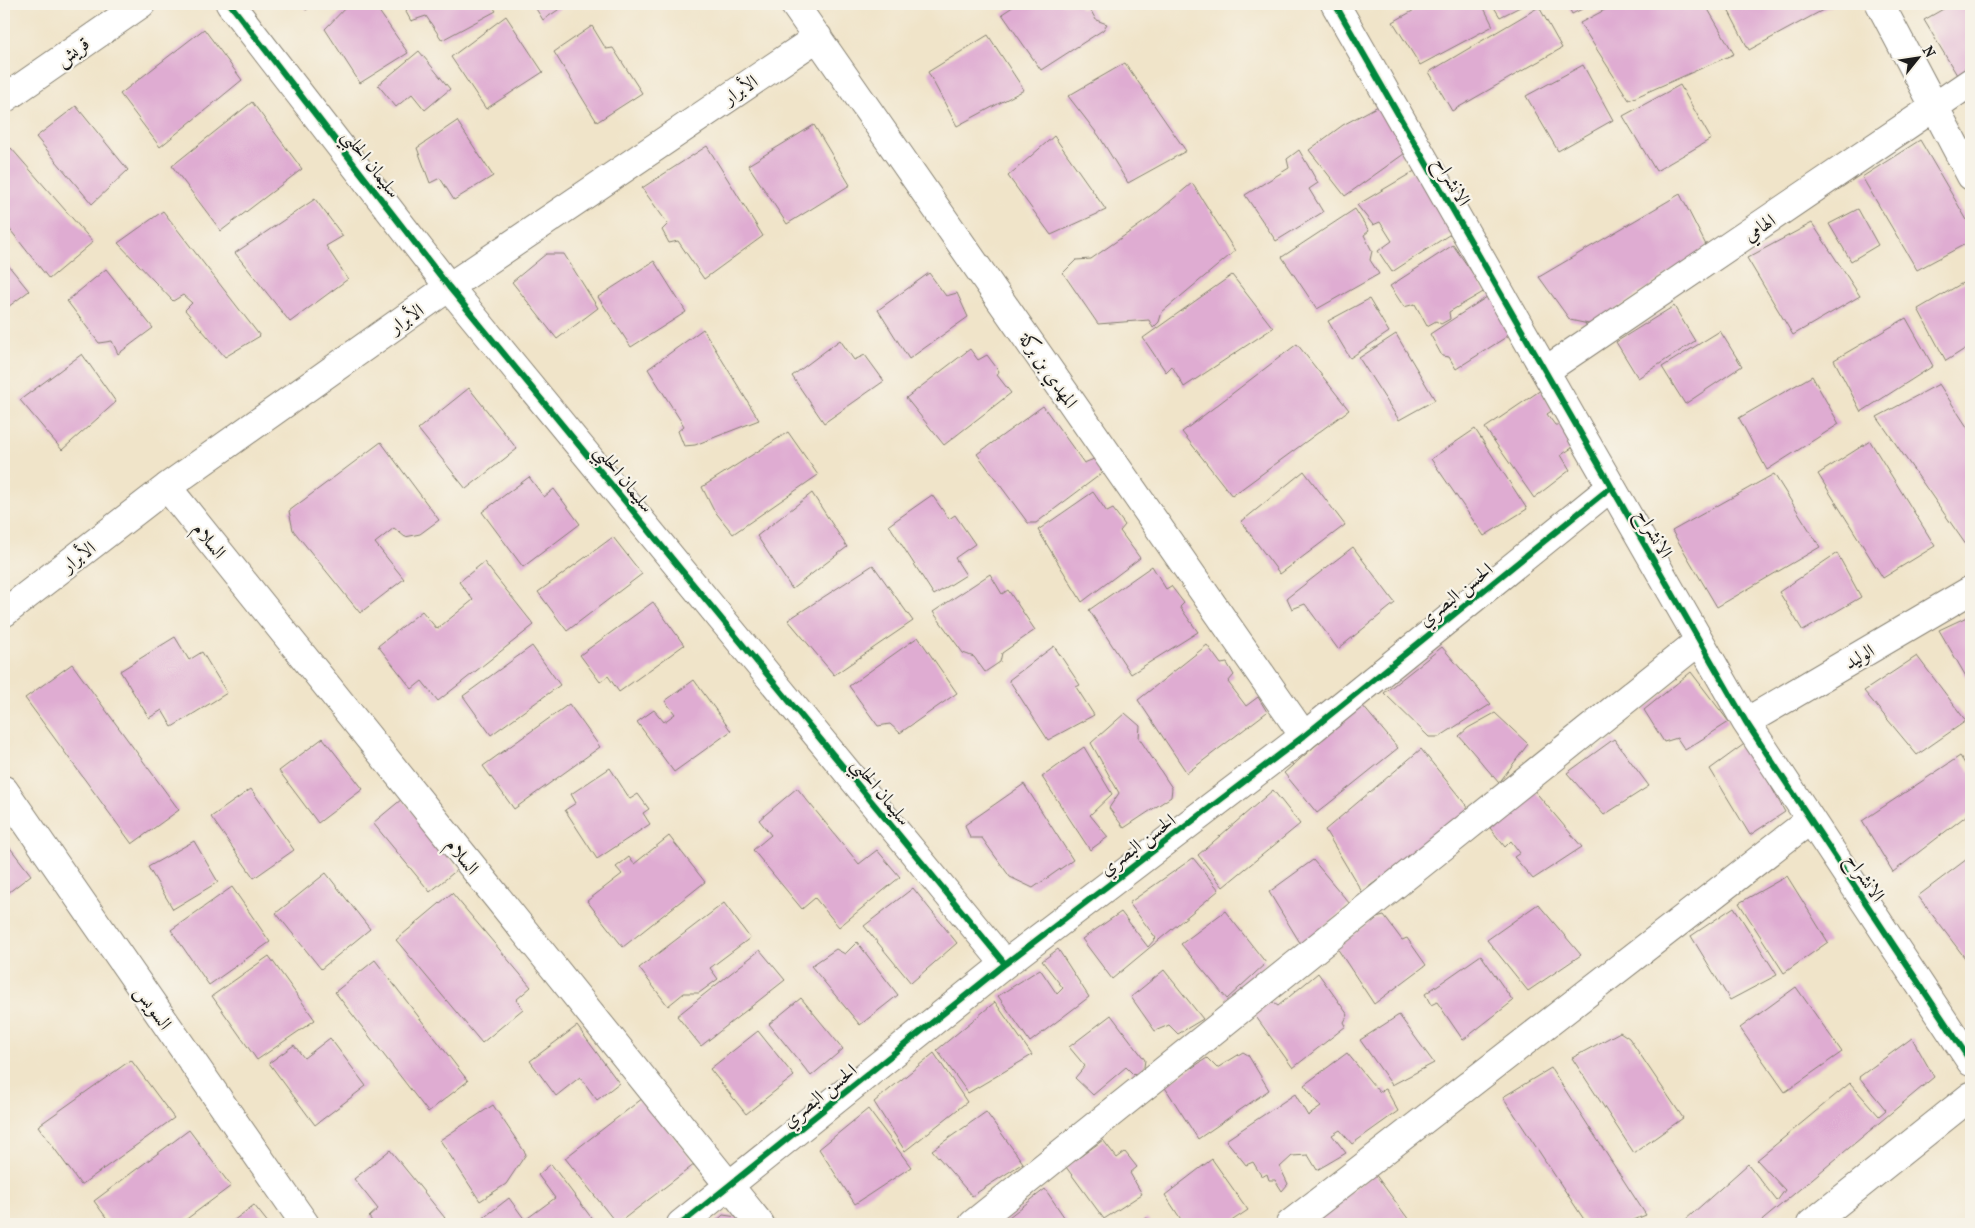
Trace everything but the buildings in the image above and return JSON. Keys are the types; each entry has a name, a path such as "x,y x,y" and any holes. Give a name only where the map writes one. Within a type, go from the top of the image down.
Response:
{"street":[{"name":"قريش","path":"4,99 141,4"},
{"name":"سليمان الحلبي","path":"230,4 449,287 1005,964"},
{"name":"المهدي بن بركة","path":"794,4 1304,736"},
{"name":"الانشراح","path":"1335,4 1746,722 1971,1062"},
{"path":"1880,4 1937,108 1971,176"},
{"name":"الأبرار","path":"4,613 167,487 449,287 818,37"},
{"name":"الهامي","path":"1545,371 1937,108 1971,82"},
{"name":"السلام","path":"167,487 760,1224"},
{"name":"الحسن البصري","path":"681,1224 730,1187 1005,964 1304,736 1611,487"},
{"name":"الوليد","path":"1746,722 1971,590"},
{"path":"972,1224 1699,641"},
{"name":"السويس","path":"4,790 305,1224"},
{"path":"1290,1224 1810,820"},
{"path":"1810,1224 1971,1096"}],"cycle path":[{"path":"230,4 449,287 1005,964"},
{"path":"1335,4 1746,722 1971,1062"},
{"path":"681,1224 1005,964 1304,736 1611,487"}]}
